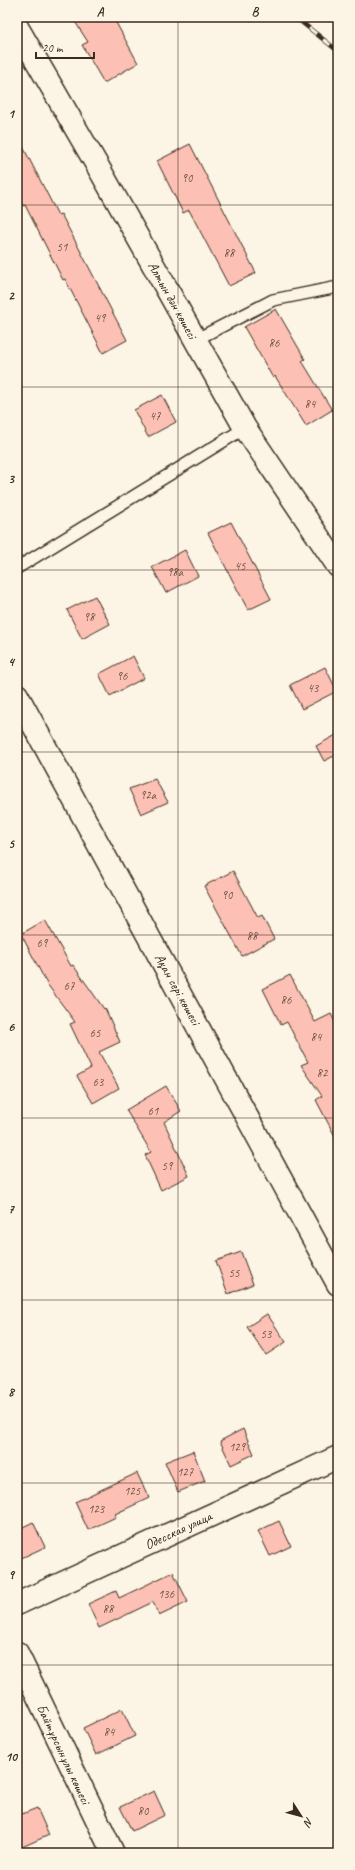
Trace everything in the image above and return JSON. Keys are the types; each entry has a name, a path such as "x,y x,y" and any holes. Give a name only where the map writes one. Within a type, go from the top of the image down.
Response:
{"street":[{"name":"Алтын дән көшесі","path":"17,27 245,428 338,566"},
{"name":"Ақан сері көшесі","path":"17,694 338,1284"},
{"name":"Одесская улица","path":"17,1604 338,1457"},
{"name":"Байтұрсынұлы көшесі","path":"17,1654 113,1853"}],"lane":[{"path":"195,340 273,300 338,287"},
{"path":"17,568 245,428"}],"building":[{"path":"72,17 113,17 138,63 104,83 82,45 88,42"},
{"path":"17,135 58,215 61,214 127,340 103,353 65,279 63,280 25,205 23,206 17,195"},
{"path":"190,144 256,273 229,286 189,210 183,213 157,161"},
{"path":"276,309 305,359 302,361 332,410 306,426 275,376 273,378 244,327"},
{"path":"162,395 176,422 148,437 134,410"},
{"path":"231,522 271,599 248,610 208,533"},
{"path":"185,550 198,576 166,593 152,567"},
{"path":"95,596 110,624 82,639 67,610"},
{"path":"133,656 144,678 110,696 99,674"},
{"path":"325,667 337,691 302,709 290,685"},
{"path":"338,734 338,754 324,761 316,746"},
{"path":"155,779 168,802 141,814 129,789"},
{"path":"233,871 258,918 262,916 274,939 242,956 204,886"},
{"path":"45,920 71,966 73,965 104,1009 105,1008 120,1042 99,1052 119,1088 93,1103 77,1076 91,1068 70,1024 75,1022 47,984 21,934"},
{"path":"290,975 315,1022 331,1014 338,1028 338,1142 316,1100 322,1096 301,1065 308,1062 287,1022 281,1025 263,989"},
{"path":"166,1086 181,1111 164,1122 189,1176 161,1190 145,1155 151,1152 126,1110"},
{"path":"241,1252 253,1284 228,1294 216,1261"},
{"path":"267,1314 286,1342 266,1355 247,1327"},
{"path":"243,1429 254,1454 231,1465 220,1441"},
{"path":"193,1451 205,1481 178,1492 165,1462"},
{"path":"137,1473 149,1498 115,1514 116,1517 88,1530 75,1502"},
{"path":"279,1521 291,1546 270,1556 258,1531"},
{"path":"33,1522 45,1547 17,1560 17,1530"},
{"path":"173,1572 188,1602 159,1616 153,1602 99,1628 88,1604 116,1591 119,1598"},
{"path":"122,1709 135,1736 96,1755 83,1728"},
{"path":"154,1791 165,1815 132,1831 120,1807"},
{"path":"37,1808 49,1835 22,1847 17,1836 17,1816"}],"railway":[{"path":"295,17 338,51"}]}
